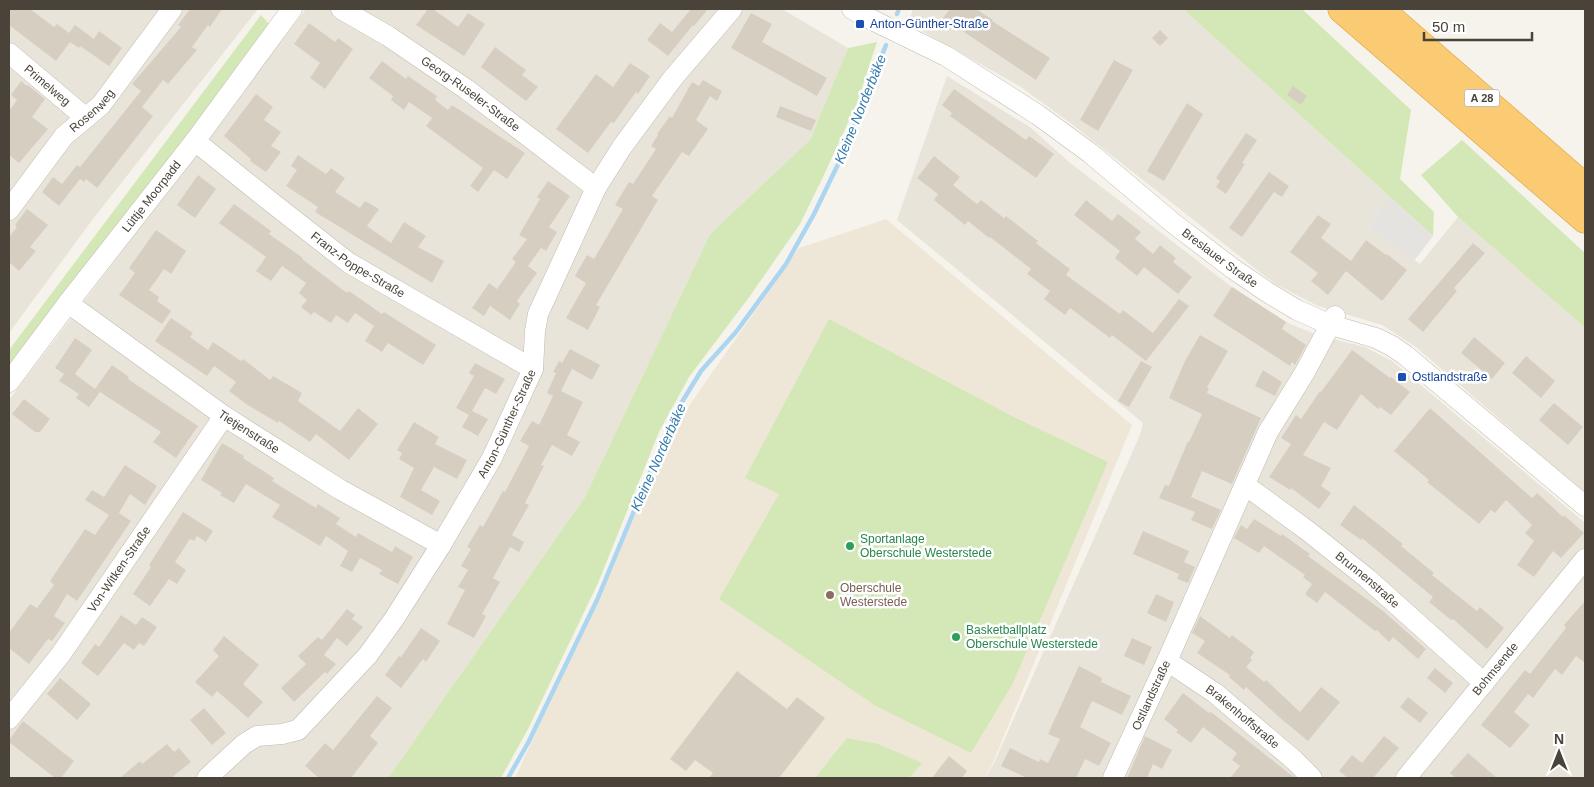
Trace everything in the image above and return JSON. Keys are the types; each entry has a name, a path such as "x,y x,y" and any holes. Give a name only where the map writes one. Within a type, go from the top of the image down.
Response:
{"highway":[{"name":"A 28","path":"1342,9 1585,219"},
{"name":"A 28","path":"1379,9 1585,188"}],"street":[{"name":"Rosenweg","path":"9,210 64,136 101,105 172,9"},
{"name":"Lüttje Moorpadd","path":"9,382 68,303 195,141 292,9"},
{"name":"Georg-Ruseler-Straße","path":"340,9 388,36 466,89 596,188"},
{"name":"Anton-Günther-Straße","path":"207,778 244,744 257,736 282,734 298,730 368,656 394,619 441,545 492,458 533,369 538,314 596,188 622,147 672,78 732,9"},
{"name":"Breslauer Straße","path":"852,9 946,56 1038,115 1090,153 1173,223 1232,268 1297,310 1333,320 1376,338 1405,354 1585,506"},
{"name":"Primelweg","path":"9,53 86,118"},
{"name":"Franz-Poppe-Straße","path":"195,141 349,263 533,369"},
{"name":"Tietjenstraße","path":"68,303 224,416 341,490 441,545"},
{"name":"Ostlandstraße","path":"1113,778 1268,432 1305,372 1333,320"},
{"name":"Von-Witken-Straße","path":"9,719 61,654 224,416"},
{"name":"Brunnenstraße","path":"1245,484 1368,579 1484,683"},
{"name":"Bohmsende","path":"1406,778 1585,559"},
{"name":"Brakenhoffstraße","path":"1167,661 1215,693 1288,754 1312,778"}],"shaded area":[{"path":"9,9 258,9 93,219 9,333"},
{"path":"306,9 782,9 848,48 810,140 710,234 585,497 388,778 9,778 9,400"},
{"path":"913,9 1183,9 1390,197 1368,226 1420,264 1458,217 1585,328 1585,493 1416,347 1382,325 1318,306 1275,284 1073,125 1021,87 908,23"},
{"path":"947,76 1030,127 1069,162 1229,285 1290,324 1321,336 1365,347 1392,361 1584,522 1585,778 985,778 994,763 1140,435 1143,423 897,220"},
{"path":"1390,197 1433,236 1414,261 1368,226"},
{"name":"Oberschule Westerstede","path":"886,219 1132,425 992,765 984,778 515,778 677,423 799,248"}],"green space":[{"path":"1183,9 1302,9 1411,110 1400,179 1434,212 1433,236"},
{"path":"261,15 272,27 9,371 9,350"},
{"path":"877,42 857,103 800,224 750,296 689,377 659,432 598,583 528,729 501,778 388,778 585,497 710,234 810,140 848,48"},
{"path":"1462,140 1585,253 1585,328 1458,217 1421,175"},
{"name":"Sportanlage Oberschule Westerstede","path":"829,319 1012,416 1108,462 1012,685 971,753 876,706 719,599 779,494 745,478"},
{"path":"847,738 878,744 922,763 909,778 815,778"}],"building":[{"path":"9,9 30,9 54,27 57,24 69,33 75,25 94,39 99,31 122,48 109,66 80,46 79,48 70,42 56,61 9,25"},
{"path":"190,9 222,9 210,27 208,25 192,47 197,50 168,84 163,80 142,107 153,116 97,188 86,179 84,182 80,179 59,206 42,192 53,177 62,184 77,165 80,167 141,91 132,84 181,27 178,25"},
{"path":"428,9 433,9 458,27 468,13 485,24 464,56 416,25"},
{"path":"691,9 708,9 668,56 647,40 660,23 672,32"},
{"path":"950,9 976,9 1050,58 1036,80 943,18"},
{"path":"751,13 772,24 762,42 827,78 817,96 731,48"},
{"path":"309,23 335,42 338,38 353,49 325,89 310,78 320,63 294,44"},
{"path":"1160,30 1168,38 1160,46 1152,38"},
{"path":"495,47 526,70 522,75 538,87 526,101 481,67"},
{"path":"1114,60 1133,70 1098,131 1080,120"},
{"path":"382,61 406,79 408,76 437,96 435,100 448,110 452,105 525,153 507,179 494,170 478,192 470,186 483,168 426,126 432,118 409,102 404,110 391,100 393,96 369,78"},
{"path":"630,63 650,76 638,94 636,92 614,123 611,122 588,153 556,129 596,74 613,87"},
{"path":"703,80 722,91 717,101 710,96 696,120 708,129 689,156 682,152 652,196 658,200 596,305 600,307 588,330 566,318 586,283 575,276 587,255 594,259 623,209 615,205 629,182 633,184 656,149 651,146 657,134 670,116 672,118 692,82 699,86"},
{"path":"21,81 45,99 32,117 48,129 19,163 9,155 9,111 17,100 11,95"},
{"path":"1293,86 1307,96 1301,105 1287,95"},
{"path":"954,89 1026,140 1029,136 1054,154 1036,178 950,116 952,113 942,105"},
{"path":"256,94 273,107 264,120 281,132 271,146 281,152 266,172 250,161 251,159 224,136"},
{"path":"1187,103 1203,114 1164,181 1147,171"},
{"path":"780,106 816,120 811,131 776,117"},
{"path":"1246,133 1257,140 1242,163 1245,164 1226,194 1216,187 1220,181 1216,178"},
{"path":"298,155 326,174 331,168 345,178 335,192 360,208 365,201 379,209 367,226 391,243 404,222 426,236 418,247 444,261 432,283 315,212 318,207 286,186 297,170 291,166"},
{"path":"934,156 960,177 953,185 977,204 981,200 1004,218 1006,216 1038,241 1036,243 1070,269 1066,275 1120,314 1123,310 1153,333 1179,299 1189,306 1146,361 1112,335 1110,338 1070,308 1065,315 1044,299 1050,291 1027,274 1031,269 968,221 965,225 934,200 938,194 917,178"},
{"path":"1269,172 1289,186 1282,197 1274,192 1242,237 1229,228"},
{"path":"198,175 216,189 195,218 177,205"},
{"path":"548,181 570,196 549,227 557,232 546,251 541,248 528,266 537,273 517,301 520,304 510,320 490,306 484,316 472,308 489,283 497,289 516,262 512,259 527,239 519,235 540,199 537,197"},
{"path":"1086,200 1112,221 1118,214 1141,232 1135,239 1153,254 1160,245 1176,258 1173,262 1192,277 1178,294 1144,267 1137,276 1115,258 1120,251 1074,215"},
{"path":"234,204 271,231 269,234 347,293 349,291 382,314 384,312 436,345 423,365 388,343 382,352 365,341 374,326 355,313 348,323 336,315 331,323 314,312 311,315 301,307 307,300 299,293 306,283 282,266 271,281 256,271 266,257 219,223"},
{"path":"27,209 48,225 30,247 36,251 19,271 9,262 9,237"},
{"path":"1318,215 1331,224 1321,238 1351,261 1366,240 1407,270 1382,301 1346,271 1328,295 1311,281 1318,273 1290,252"},
{"path":"156,230 186,251 171,274 164,269 149,290 159,297 157,301 171,311 162,324 119,295 135,273 129,268"},
{"path":"1473,243 1485,253 1454,288 1457,291 1423,332 1408,319"},
{"path":"1232,287 1286,322 1282,329 1306,345 1295,365 1292,362 1290,366 1213,316"},
{"path":"171,318 193,333 190,337 208,350 213,342 241,361 243,359 270,380 273,376 302,393 298,401 340,431 358,408 378,424 349,460 316,434 310,442 279,421 278,423 246,404 229,391 236,382 214,366 207,376 155,341"},
{"path":"1200,335 1228,351 1207,387 1209,388 1207,393 1261,418 1232,484 1202,471 1191,497 1221,510 1212,529 1191,520 1195,512 1159,498 1165,485 1169,486 1202,414 1169,398 1185,361"},
{"path":"1474,337 1505,363 1492,379 1461,353"},
{"path":"75,338 92,350 75,374 95,389 112,365 129,377 128,379 198,426 176,458 153,442 161,432 100,392 89,407 76,398 79,394 59,381 64,374 55,368"},
{"path":"570,349 600,365 592,380 572,369 561,391 583,402 567,435 580,442 572,456 552,445 541,465 544,466 525,503 529,505 512,535 524,542 519,552 510,547 493,578 500,582 482,614 486,616 474,638 447,624 465,590 458,587 468,570 461,566 471,549 467,547 480,525 483,527 503,491 505,492 529,446 520,441 532,421 539,425 553,396 547,393 556,373 553,372 559,361 562,363"},
{"path":"1352,350 1410,392 1391,415 1380,407 1378,409 1361,394 1337,430 1324,422 1303,455 1331,468 1321,486 1331,493 1319,509 1291,488 1290,490 1269,477 1291,444 1281,438 1296,415 1301,419"},
{"path":"1526,356 1555,381 1541,398 1512,373"},
{"path":"1141,361 1152,367 1129,407 1118,401"},
{"path":"475,363 505,379 496,394 485,388 472,411 488,419 478,436 462,427 469,415 456,408 474,376 469,373"},
{"path":"1263,370 1282,382 1275,396 1255,386"},
{"path":"24,399 50,419 40,432 35,432 12,414"},
{"path":"1554,403 1583,427 1568,445 1539,420"},
{"path":"1430,408 1532,498 1537,493 1584,533 1561,558 1553,551 1534,577 1517,565 1534,541 1525,533 1532,525 1506,500 1495,513 1491,510 1479,524 1427,482 1429,480 1394,451"},
{"path":"414,422 439,437 435,444 467,460 457,479 434,467 421,490 440,501 432,515 400,497 414,468 399,459 402,453 397,450"},
{"path":"222,443 274,478 272,481 316,508 318,504 340,518 336,524 356,537 358,533 392,552 395,546 413,557 398,584 379,574 382,570 360,558 352,572 340,566 348,551 326,536 320,546 272,517 280,505 246,484 234,503 201,480"},
{"path":"125,465 157,486 145,505 130,494 119,513 131,521 77,601 67,594 54,616 65,623 52,641 48,639 29,664 9,648 9,633 30,604 37,608 54,585 50,581 85,529 95,535 109,515 85,500 92,490 104,497"},
{"path":"1354,505 1403,544 1401,546 1434,573 1432,575 1477,611 1480,607 1504,628 1487,649 1453,619 1451,620 1429,602 1433,597 1362,538 1361,540 1340,525"},
{"path":"183,512 213,531 206,542 197,536 194,541 190,539 175,562 186,570 177,584 169,579 150,606 133,594"},
{"path":"1254,519 1281,536 1282,534 1310,554 1308,556 1383,611 1426,649 1418,659 1393,637 1389,642 1377,630 1375,631 1325,592 1317,603 1305,594 1312,584 1303,577 1305,575 1264,546 1259,553 1234,538 1241,525 1247,529"},
{"path":"1143,531 1189,551 1184,562 1195,567 1188,583 1177,579 1179,574 1133,554"},
{"path":"1156,594 1174,602 1166,622 1147,613"},
{"path":"1585,601 1585,663 1576,656 1562,675 1555,669 1533,698 1528,694 1514,712 1530,725 1510,748 1481,725 1525,670 1530,674 1566,628 1564,625"},
{"path":"347,609 355,615 352,619 363,627 347,646 337,638 324,655 336,664 294,702 281,688 306,664 298,656 318,637 322,640"},
{"path":"121,615 136,625 142,617 157,627 144,646 139,643 134,650 124,643 98,676 81,663 95,644 99,647"},
{"path":"1200,616 1230,638 1232,635 1254,652 1250,658 1252,660 1246,667 1264,682 1266,680 1300,712 1321,687 1340,702 1308,741 1246,687 1244,690 1229,677 1230,675 1197,653 1205,641 1192,633"},
{"path":"421,628 440,641 426,662 423,659 401,688 385,675 399,656 401,657"},
{"path":"224,636 259,665 243,684 263,702 248,718 217,691 212,697 195,682 219,656 213,650"},
{"path":"1132,638 1152,647 1144,665 1124,656"},
{"path":"1079,666 1102,678 1101,682 1131,696 1122,715 1092,701 1080,727 1111,743 1099,766 1085,759 1076,778 1027,778 1001,766 1010,748 1039,762 1040,759 1048,763 1060,739 1048,734"},
{"path":"1435,668 1453,683 1445,693 1427,678"},
{"path":"737,671 787,709 797,697 825,718 779,778 709,778 713,773 695,760 686,771 670,759"},
{"path":"60,678 91,704 77,720 47,694"},
{"path":"1183,693 1209,713 1211,712 1295,778 1230,778 1240,766 1232,760 1237,753 1203,727 1191,743 1176,732 1178,730 1164,719"},
{"path":"377,696 392,708 370,736 378,743 351,778 319,778 305,766 325,743 333,750"},
{"path":"1408,697 1428,713 1420,723 1400,707"},
{"path":"204,708 226,733 212,745 190,720"},
{"path":"23,721 74,761 61,778 55,778 9,742"},
{"path":"1145,736 1172,750 1162,769 1153,764 1147,778 1127,778"},
{"path":"1384,736 1399,748 1373,778 1348,778 1339,771 1352,755 1362,763"},
{"path":"167,744 174,752 179,748 191,762 171,778 120,778 140,761 142,764"},
{"path":"1468,753 1497,778 1456,778 1450,773"},
{"path":"949,756 967,771 962,778 932,778"}],"waterway":[{"name":"Kleine Norderbäke","path":"897,14 899,9"},
{"name":"Kleine Norderbäke","path":"508,778 528,743 597,600 674,415 701,371 736,332 786,264 814,214 844,152 886,45"}],"place":[{"name":"Anton-Günther-Straße","path":"860,24"},
{"name":"Ostlandstraße","path":"1402,377"},
{"name":"Sportanlage Oberschule Westerstede","path":"850,546"},
{"name":"Oberschule Westerstede","path":"830,595"},
{"name":"Basketballplatz Oberschule Westerstede","path":"956,637"}]}
